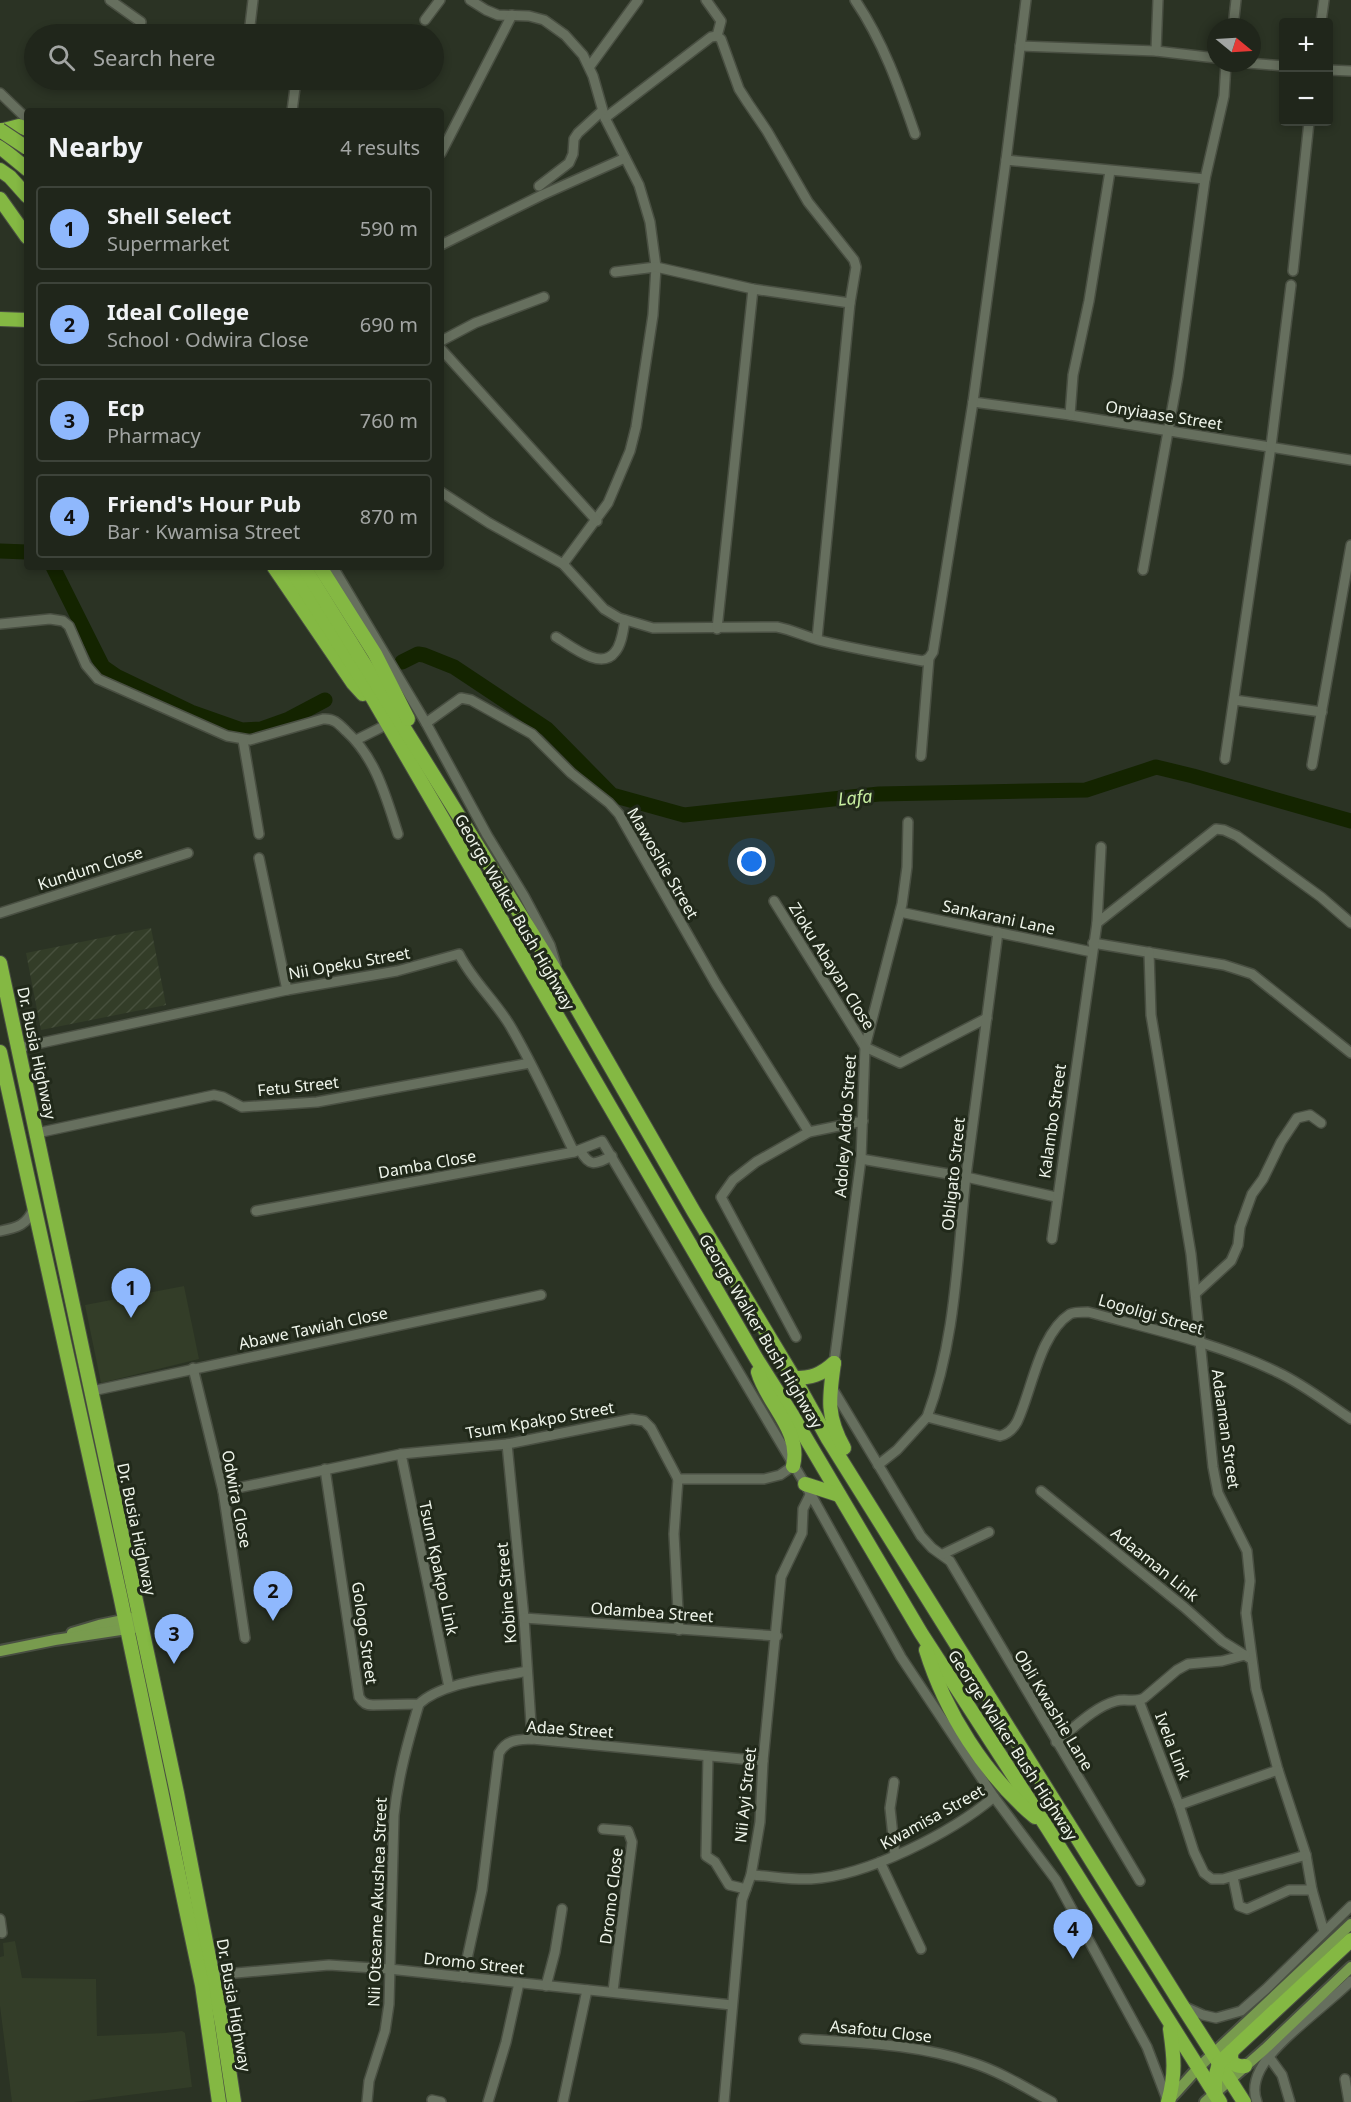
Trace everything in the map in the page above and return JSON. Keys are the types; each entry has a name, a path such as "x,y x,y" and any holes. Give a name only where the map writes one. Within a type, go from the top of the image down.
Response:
{"highway":[{"path":"0,131 19,126 24,128"},
{"path":"0,131 24,146"},
{"path":"0,147 24,167"},
{"path":"0,170 24,193"},
{"path":"0,199 24,233"},
{"path":"0,319 24,320"},
{"path":"276,570 352,683 379,711"},
{"name":"George Walker Bush Highway","path":"292,570 346,654 756,1358 921,1633 1169,2021 1198,2068 1213,2099"},
{"name":"George Walker Bush Highway","path":"306,570 559,977 828,1439 1244,2102"},
{"path":"322,570 375,654 455,809"},
{"name":"Dr. Busia Highway","path":"0,963 92,1391 133,1623 202,1985 219,2102"},
{"name":"Dr. Busia Highway","path":"0,1052 34,1208 133,1623 213,1975 234,2102"},
{"path":"756,1358 762,1384 793,1440 796,1451 793,1466"},
{"path":"794,1378 819,1375 834,1364"},
{"path":"834,1364 829,1399 836,1434 895,1534 904,1562"},
{"path":"807,1490 838,1495"},
{"path":"1213,2099 1217,2058 1232,2051 1351,1940"},
{"path":"1168,2102 1174,2081 1175,2064 1169,2021"},
{"path":"1232,2051 1233,2064 1245,2066"}],"main road":[{"path":"0,1651 133,1623"},
{"path":"1168,2102 1198,2068 1217,2058 1351,1924"},
{"path":"1213,2099 1245,2066 1334,1991 1351,1967"}],"street":[{"path":"110,0 141,22"},
{"path":"250,24 253,0"},
{"path":"425,20 440,0"},
{"path":"470,0 498,15 529,16 544,20 566,35 590,66 603,115 639,185 645,202 656,267 653,315 634,435 620,478 608,503 597,521 563,564"},
{"path":"590,66 638,0"},
{"path":"706,0 721,21 717,36"},
{"path":"855,0 870,21 883,48 915,134"},
{"path":"921,756 929,658 933,652 973,402 1026,0"},
{"path":"1156,51 1158,0"},
{"path":"1234,18 1236,0"},
{"path":"1322,18 1324,0"},
{"path":"444,147 512,15"},
{"path":"539,186 569,164 573,154 574,139 578,132 711,37 717,36"},
{"path":"717,36 721,39 739,89 767,131 801,192 854,260 856,267 850,303 817,639"},
{"path":"1020,46 1156,51 1207,57"},
{"path":"1261,64 1279,66"},
{"path":"1333,70 1351,71"},
{"path":"1143,570 1169,432 1205,179 1224,96 1225,72"},
{"path":"292,108 295,90"},
{"path":"0,93 24,116"},
{"path":"1293,271 1309,126"},
{"path":"444,244 542,195 625,158"},
{"path":"1006,160 1205,179"},
{"path":"1070,415 1074,375 1089,301 1110,171"},
{"path":"615,272 656,267 753,289 850,303"},
{"path":"1225,759 1271,446 1291,285"},
{"path":"717,628 753,289"},
{"path":"444,339 475,323 544,297"},
{"path":"444,352 597,521"},
{"name":"Onyiaase Street","path":"973,402 1070,415 1351,460"},
{"path":"444,494 489,523 563,564 604,609 625,620 653,627 777,627 817,639 923,661 929,658"},
{"path":"1312,765 1351,546"},
{"name":"George Walker Bush Highway","path":"335,570 426,723 543,931 550,945 559,977"},
{"path":"0,624 50,619 63,621 69,626 87,665 98,679 227,736 243,740 263,737 329,719 336,721 356,740 378,777 398,834"},
{"path":"556,637 593,659 611,657 616,651 625,620"},
{"name":"Mawoshie Street","path":"426,723 461,698 471,700 532,734 571,773 609,803 619,814 716,984 809,1132"},
{"path":"1234,700 1322,712"},
{"path":"356,740 386,725"},
{"path":"243,740 259,834"},
{"name":"Adoley Addo Street","path":"834,1364 861,1159 865,1047 900,912 907,867 908,822"},
{"path":"1097,924 1216,829 1237,836 1320,897 1351,923"},
{"name":"Kalambo Street","path":"861,1159 966,1176 1056,1197 1097,924 1101,847"},
{"name":"Kundum Close","path":"0,913 188,853"},
{"path":"258,858 287,990"},
{"name":"Zioku Abayan Close","path":"774,902 865,1047"},
{"name":"Sankarani Lane","path":"900,912 1093,948 1149,952 1224,965 1252,974 1351,1053"},
{"name":"Obligato Street","path":"927,1417 939,1385 957,1283 966,1176 998,932"},
{"name":"Adaaman Street","path":"1149,952 1151,1016 1196,1293 1199,1343 1218,1493 1247,1551 1250,1581 1246,1613 1248,1657 1278,1770 1306,1855 1312,1890 1324,1932"},
{"name":"Nii Opeku Street","path":"18,1048 287,990 397,971 459,954 471,975 497,1005 577,1151"},
{"path":"865,1047 900,1063 987,1018"},
{"name":"Fetu Street","path":"37,1133 214,1095 223,1096 242,1107 317,1101 530,1063"},
{"path":"1196,1293 1231,1261 1238,1245 1240,1227 1252,1194 1263,1179 1281,1142 1297,1118 1310,1115 1321,1123"},
{"path":"796,1337 721,1197 733,1180 756,1162 809,1132 862,1121"},
{"name":"Damba Close","path":"256,1211 577,1151 602,1141 612,1156"},
{"path":"577,1151 590,1163 600,1162 612,1156 807,1490 901,1657 994,1797"},
{"path":"1052,1239 1056,1197"},
{"path":"0,1231 22,1226 30,1218 34,1208"},
{"name":"Abawe Tawiah Close","path":"92,1391 541,1295"},
{"name":"Logoligi Street","path":"927,1417 1000,1436 1007,1434 1017,1423 1035,1368 1055,1328 1071,1313 1088,1312 1252,1360 1280,1373 1351,1419"},
{"name":"Odwira Close","path":"193,1368 223,1491 245,1638"},
{"path":"831,1385 921,1536 932,1548 943,1554 989,1532"},
{"path":"878,1465 897,1450 927,1417"},
{"name":"Tsum Kpakpo Street","path":"223,1491 401,1454 507,1444 632,1419 644,1421 651,1428 678,1479"},
{"name":"Kobine Street","path":"507,1444 524,1618 532,1739"},
{"name":"Tsum Kpakpo Link","path":"401,1454 449,1687"},
{"path":"679,1630 674,1534 678,1479 764,1479 780,1475 793,1466"},
{"name":"Gologo Street","path":"325,1469 359,1697 367,1705 419,1704 433,1693 449,1687 527,1671"},
{"name":"Nii Ayi Street","path":"724,2102 742,1900 751,1875 760,1822 781,1577 802,1533 807,1490"},
{"name":"Adaaman Link","path":"1041,1491 1222,1641 1248,1657"},
{"name":"Obli Kwashie Lane","path":"943,1554 950,1561 1140,1881"},
{"name":"Odambea Street","path":"524,1618 777,1636"},
{"path":"1056,1742 1096,1711 1113,1701 1139,1701 1177,1670 1188,1664 1248,1657"},
{"name":"Ivela Link","path":"1139,1701 1179,1805 1278,1770"},
{"name":"Nii Otseame Akushea Street","path":"367,2102 369,2082 385,2031 391,1982 389,1969 397,1790 419,1704"},
{"name":"Adae Street","path":"463,1977 482,1890 499,1753 503,1745 512,1741 532,1739 764,1761"},
{"path":"708,1756 706,1856 712,1858 729,1885 746,1889"},
{"path":"894,1782 890,1808 895,1855"},
{"name":"Kwamisa Street","path":"751,1875 810,1879 845,1874 880,1862 971,1816 994,1797 1056,1880 1148,2047 1168,2102"},
{"path":"1179,1805 1187,1833 1204,1873 1212,1879 1233,1877 1306,1855"},
{"name":"Dromo Close","path":"603,1829 628,1831 633,1842 613,1991"},
{"path":"880,1862 921,1949"},
{"path":"1233,1877 1239,1906 1242,1909 1247,1909 1289,1890 1312,1890"},
{"path":"1181,2004 1203,2015 1216,2018 1240,2011 1351,1906"},
{"path":"546,1986 555,1952 562,1909"},
{"path":"0,1919 2,1933"},
{"name":"Dromo Street","path":"213,1975 329,1965 613,1991 732,2005"},
{"path":"1257,2102 1256,2080 1260,2069 1269,2057 1334,1991 1351,1981"},
{"path":"488,2102 506,2042 519,1983"},
{"path":"563,2102 586,1990"},
{"name":"Asafotu Close","path":"804,2039 899,2045 937,2052 990,2070 1047,2101"},
{"path":"1269,2057 1282,2075 1290,2102"},
{"path":"1345,2079 1349,2102"}],"shaded area":[{"path":"151,928 166,1005 41,1030 26,953"},
{"path":"184,1286 199,1359 101,1383 85,1305"},
{"path":"15,1941 22,1978 96,1979 97,2036 182,2031 185,2033 192,2087 74,2102 12,2102 0,2006 0,1957 4,1956 3,1943"}],"waterway":[{"path":"0,551 24,552"},
{"path":"54,570 103,667 116,676 191,712 242,730 261,729 289,719 325,700"},
{"name":"Lafa","path":"402,662 418,654 454,667 547,729 612,795 684,815 879,794 1086,790 1156,767 1351,821"}],"place":[{"name":"Shell Select","path":"131,1318"},
{"name":"Ideal College","path":"273,1621"},
{"name":"Ecp","path":"174,1664"},
{"name":"Friend's Hour Pub","path":"1073,1959"}]}
